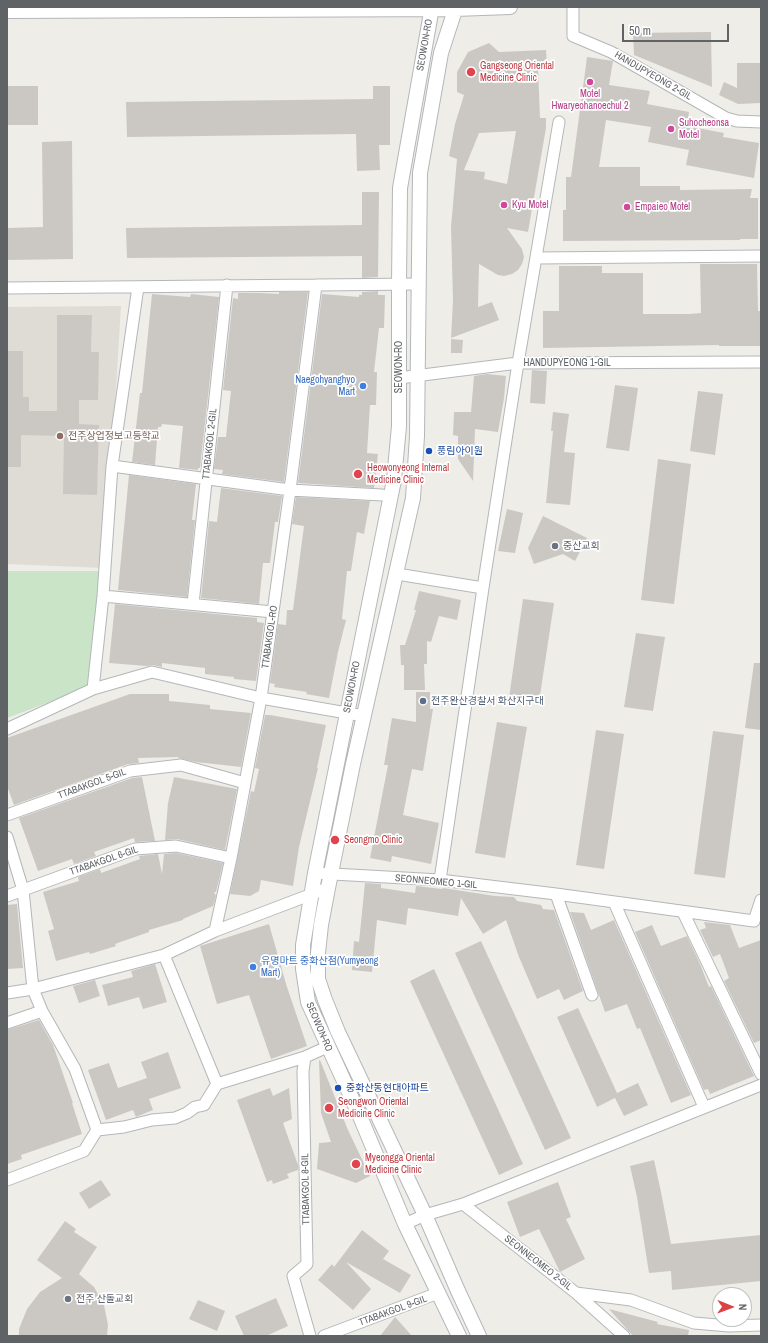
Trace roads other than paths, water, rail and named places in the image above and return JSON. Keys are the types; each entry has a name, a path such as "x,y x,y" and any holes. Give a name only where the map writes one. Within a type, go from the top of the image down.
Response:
{"street":[{"path":"7,11 510,7"},
{"name":"HANDUPYEONG 2-GIL","path":"573,7 572,36 611,52 726,118 737,121 761,122"},
{"name":"SEOWON-RO","path":"432,8 400,188 399,426 394,480 346,713 311,894 303,945 303,969 308,1002 327,1047 359,1114 405,1224 459,1336"},
{"name":"SEOWON-RO","path":"455,8 441,53 420,173 417,436 413,498 329,881 321,925 318,953 318,979 338,1032 425,1215 479,1336"},
{"name":"HANDUPYEONG 1-GIL","path":"559,122 518,363 761,362"},
{"path":"536,258 761,256"},
{"path":"7,288 418,284"},
{"name":"TTABAKGOL 2-GIL","path":"193,604 227,285"},
{"path":"290,490 316,285"},
{"path":"93,689 103,596 112,466 138,287"},
{"path":"399,378 518,363 440,880"},
{"path":"112,466 290,490 382,495"},
{"name":"TTABAKGOL-RO","path":"245,783 261,698 290,490"},
{"path":"397,574 483,588"},
{"path":"103,596 273,612"},
{"path":"7,729 93,689 152,672 261,698 364,716"},
{"name":"TTABAKGOL 5-GIL","path":"7,815 130,771 181,765 245,783"},
{"path":"215,932 245,783"},
{"path":"7,837 23,890 33,989 42,1011 75,1069 97,1130"},
{"name":"TTABAKGOL 6-GIL","path":"7,896 134,848 176,846 231,858"},
{"name":"SEONNEOMEO 1-GIL","path":"315,873 329,881 440,880 754,921 761,900"},
{"path":"7,992 33,989 164,955 215,932 311,894 329,881"},
{"path":"556,894 592,995"},
{"path":"614,902 704,1107"},
{"path":"683,912 761,1074"},
{"path":"164,955 217,1084"},
{"path":"7,1023 42,1011"},
{"path":"97,1130 124,1127 181,1116 195,1107 204,1105 217,1084 305,1057 327,1047"},
{"name":"TTABAKGOL 8-GIL","path":"305,1057 303,1072 308,1264 293,1276 310,1336"},
{"path":"405,1224 425,1215 464,1204 761,1085"},
{"path":"7,1180 84,1151 97,1130"},
{"name":"SEONNEOMEO 2-GIL","path":"464,1204 576,1293 631,1300 694,1323 729,1326 737,1331 761,1325"},
{"name":"TTABAKGOL 9-GIL","path":"324,1336 438,1293"},
{"path":"576,1293 624,1336"}],"place":[{"name":"Gangseong Oriental Medicine Clinic","path":"471,72"},
{"name":"Motel Hwaryeohanoechul 2","path":"590,82"},
{"name":"Suhocheonsa Motel","path":"671,129"},
{"name":"Kyu Motel","path":"504,205"},
{"name":"Empaieo Motel","path":"627,207"},
{"name":"Naegohyanghyo Mart","path":"363,386"},
{"name":"전주상업정보고등학교","path":"60,436"},
{"name":"풍림아이원","path":"429,451"},
{"name":"Heowonyeong Internal Medicine Clinic","path":"358,474"},
{"name":"중산교회","path":"555,546"},
{"name":"전주완산경찰서 화산지구대","path":"423,701"},
{"name":"Seongmo Clinic","path":"335,840"},
{"name":"유명마트 중화산점(Yumyeong Mart)","path":"253,967"},
{"name":"중화산동현대아파트","path":"338,1088"},
{"name":"Seongwon Oriental Medicine Clinic","path":"329,1108"},
{"name":"Myeongga Oriental Medicine Clinic","path":"356,1164"},
{"name":"전주 산돌교회","path":"68,1299"}]}
